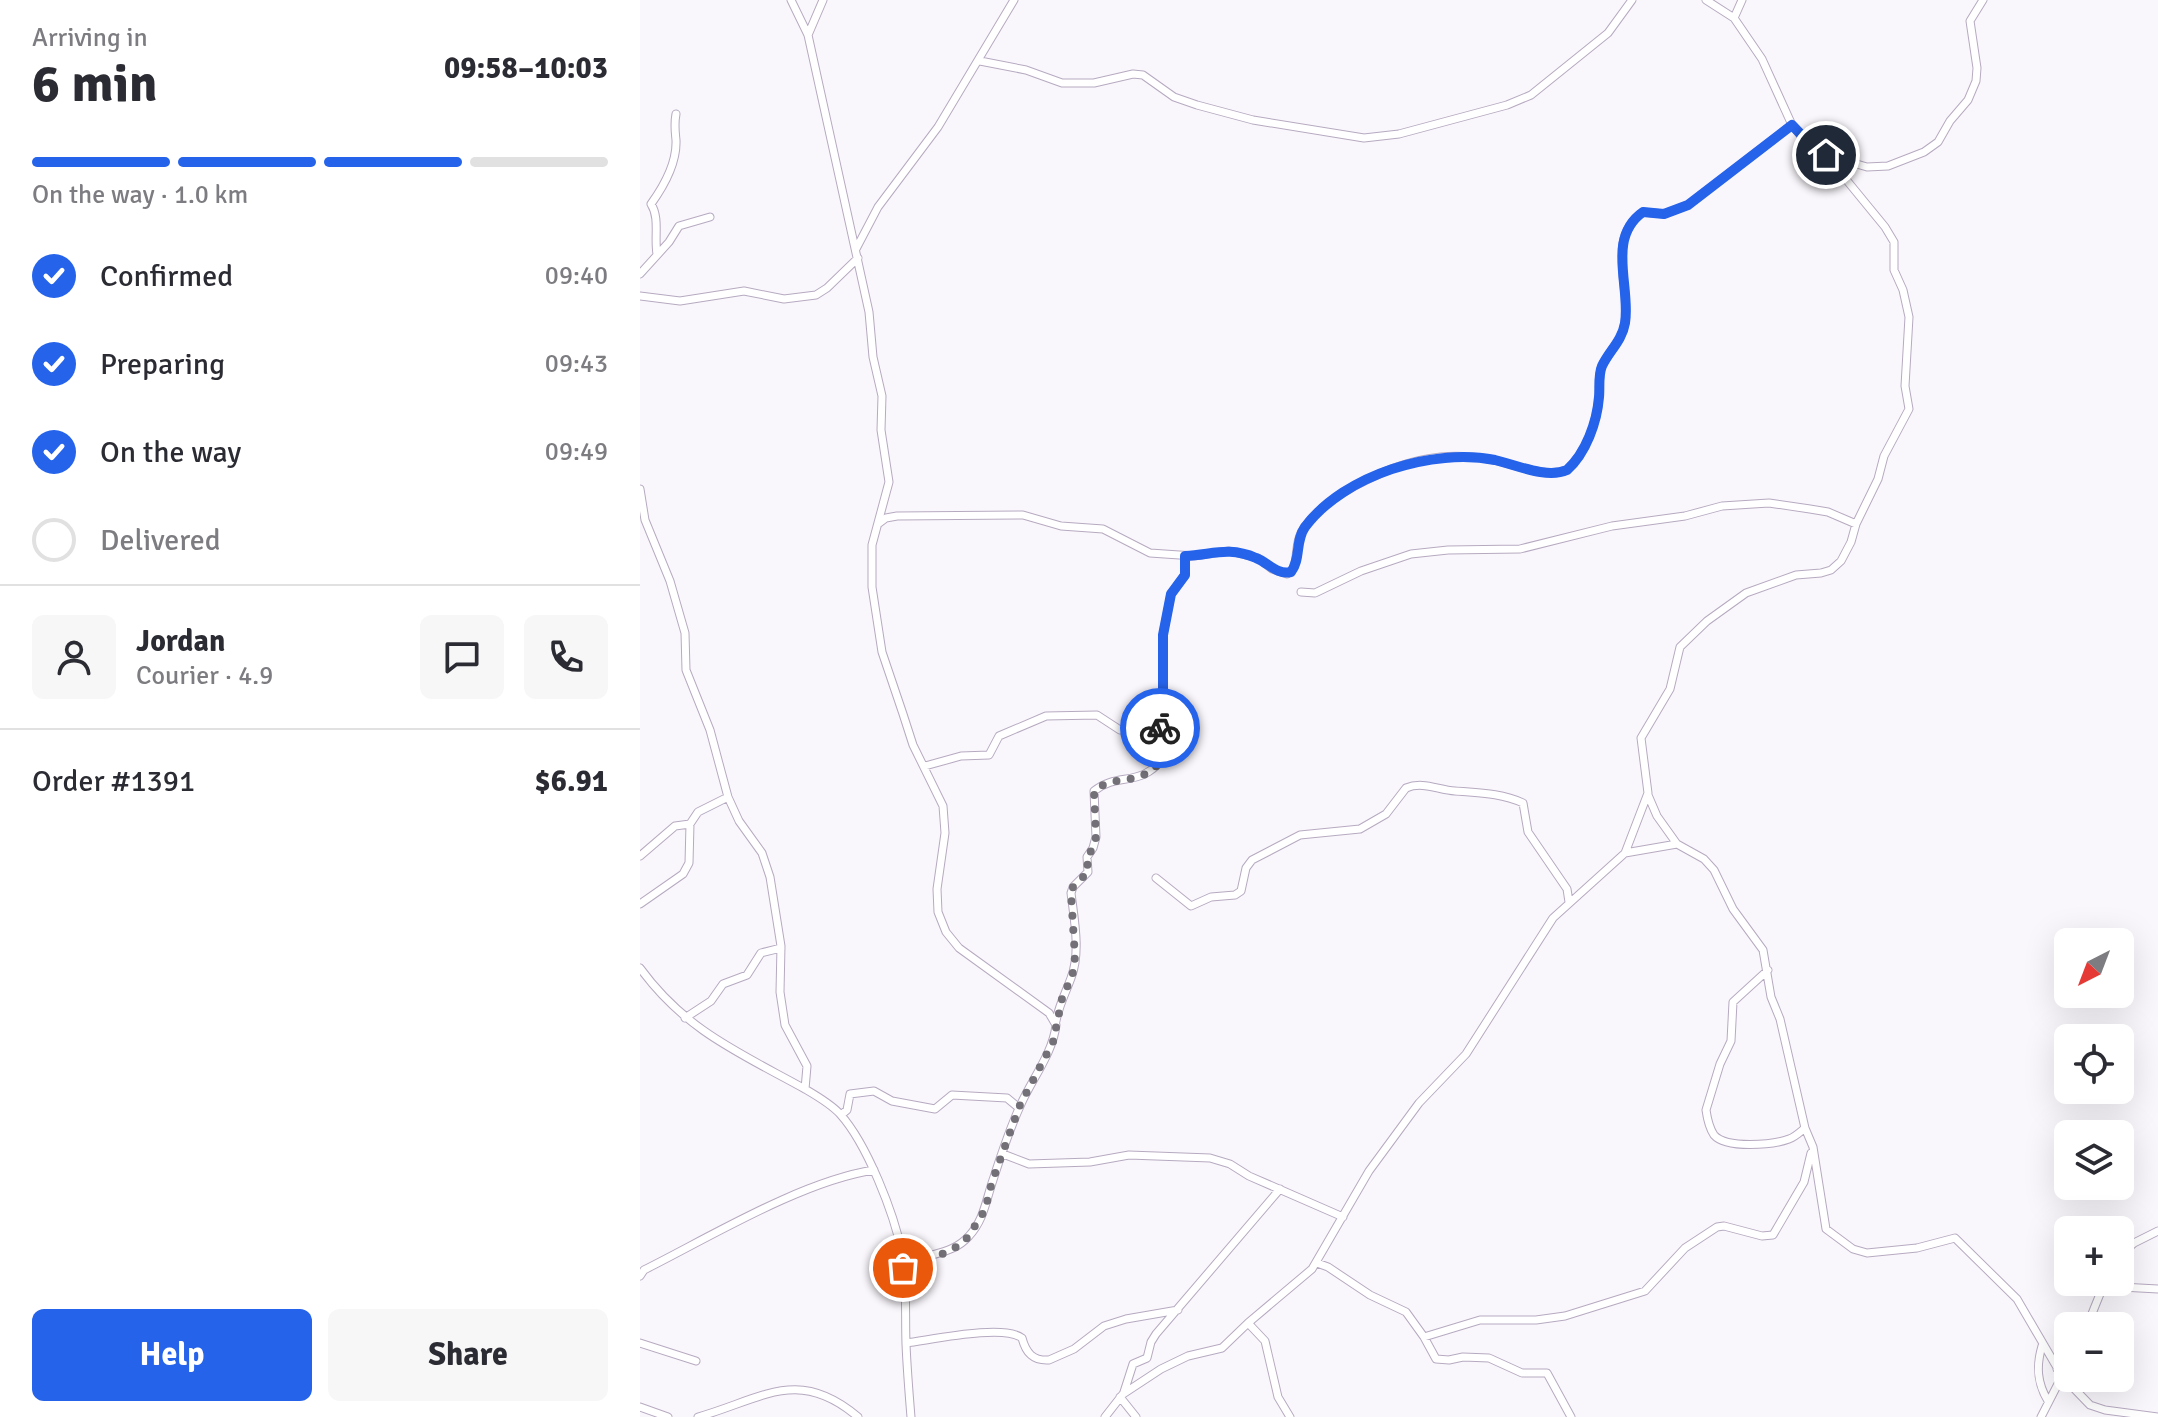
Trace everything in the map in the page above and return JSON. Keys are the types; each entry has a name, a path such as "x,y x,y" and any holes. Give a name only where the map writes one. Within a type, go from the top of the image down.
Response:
{"street":[{"path":"791,0 808,35 869,312 873,357 882,396 881,430 889,482 877,525 871,566 878,633 903,714 943,806 946,821 936,899 942,923 959,948 1056,1021"},
{"path":"808,35 823,0"},
{"path":"640,296 680,301 744,291 784,299 816,295 827,288 857,254 878,207 938,127 1014,0"},
{"path":"980,61 1026,70 1062,83 1094,83 1133,74 1143,75 1174,97 1197,105 1265,122 1364,138 1399,134 1507,105 1531,95 1600,41 1619,21 1632,0"},
{"path":"1706,0 1734,18 1762,59 1792,125 1812,146 1826,155 1867,167 1888,166 1924,152 1938,142 1950,121 1968,100 1976,81 1977,68 1969,28 1972,15 1983,0"},
{"path":"1734,18 1742,0"},
{"path":"657,254 656,214 651,204 664,187 673,164 677,143 674,128 676,114"},
{"path":"877,525 886,518 897,516 1023,515 1054,525 1103,529 1150,553 1185,556 1229,551 1258,558 1280,572 1291,572 1296,564 1299,537 1313,517 1342,494 1389,470 1429,458 1486,459 1555,474 1567,470 1593,427 1598,414 1602,365 1618,344 1625,327 1627,309 1622,252 1630,225 1643,212 1664,214 1699,199 1721,178 1792,125"},
{"path":"1826,155 1892,236 1894,270 1903,290 1909,317 1905,386 1909,409 1884,456 1878,479 1841,561 1831,570 1796,575 1746,593 1684,641 1678,652 1670,689 1641,738 1648,793 1657,816 1677,844 1704,859 1714,870 1733,909 1763,950 1771,997 1780,1019 1805,1128 1813,1147 1824,1225 1828,1231 1853,1249 1867,1253 1917,1248 1955,1238 2017,1299 2054,1364"},
{"path":"640,274 679,226 710,217"},
{"path":"640,489 645,520 670,581 685,633 686,670 710,730 728,797 739,821 762,853 770,877 781,948 780,992 785,1025 807,1066 805,1089"},
{"path":"1301,592 1315,593 1361,571 1411,554 1520,549 1612,526 1685,516 1722,506 1769,503 1828,512 1856,524"},
{"path":"903,1268 913,1260 949,1250 968,1237 985,1210 1019,1108 1053,1042 1075,957 1071,893 1088,872 1087,857 1095,844 1094,791 1110,782 1144,777 1164,757 1158,747 1163,698 1163,635 1171,594 1185,575 1185,556"},
{"path":"925,766 961,756 989,755 999,736 1046,716 1097,715 1120,730 1160,725"},
{"path":"1156,878 1191,906 1211,897 1235,895 1241,891 1246,868 1252,860 1300,835 1360,829 1386,814 1406,788 1425,785 1453,791 1480,791 1523,803 1528,832 1567,889 1569,902"},
{"path":"1122,1395 1161,1369 1188,1356 1222,1348 1306,1276 1317,1263 1369,1171 1419,1103 1466,1054 1553,918 1625,853 1648,793"},
{"path":"640,904 683,874 689,863 690,824 698,812 728,797"},
{"path":"640,856 675,826 690,824"},
{"path":"1625,853 1677,844"},
{"path":"685,1018 711,1001 723,984 747,975 761,953 781,948"},
{"path":"640,968 685,1018 731,1051 805,1089 841,1115 874,1170 896,1231 903,1268 911,1417"},
{"path":"1768,970 1733,1002 1731,1041 1720,1064 1706,1110 1707,1116 1714,1134 1727,1143 1785,1140 1805,1128"},
{"path":"841,1115 847,1109 850,1094 869,1091 892,1101 935,1109 952,1095 1007,1098 1019,1108"},
{"path":"1424,1337 1480,1320 1536,1320 1565,1316 1645,1291 1685,1248 1717,1227 1762,1236 1773,1235 1804,1182 1813,1147"},
{"path":"1003,1154 1029,1164 1090,1162 1129,1155 1200,1157 1223,1161 1249,1176 1343,1217"},
{"path":"640,1276 644,1270 787,1199 874,1170"},
{"path":"1105,1417 1122,1395 1133,1364 1147,1358 1153,1338 1280,1189"},
{"path":"2134,1243 2158,1231"},
{"path":"1317,1263 1332,1269 1370,1295 1402,1309 1424,1337 1436,1359 1489,1358 1522,1373 1547,1373 1571,1417"},
{"path":"2134,1287 2158,1289"},
{"path":"906,1343 1013,1333 1022,1338 1025,1351 1029,1354 1049,1360 1074,1349 1104,1326 1178,1310"},
{"path":"1248,1323 1265,1341 1278,1397 1290,1417"},
{"path":"640,1343 696,1361"},
{"path":"2042,1346 2038,1361 2039,1387 2048,1401"},
{"path":"2041,1417 2054,1385"},
{"path":"698,1417 773,1392 798,1388 811,1390 837,1402 858,1417"},
{"path":"2078,1392 2090,1405 2105,1410 2158,1417"},
{"path":"1122,1395 1136,1417"},
{"path":"2090,1405 2090,1417"},
{"path":"640,1407 668,1417"}],"way so far":[{"path":"903,1268 913,1260 942,1254 958,1246 968,1237 985,1210 1020,1105 1053,1042 1063,994 1072,978 1075,957 1071,893 1073,887 1087,875 1087,857 1095,844 1094,791 1110,782 1144,777 1159,764 1164,757 1158,747 1160,728"}],"route":[{"path":"1160,728 1165,651 1163,635 1171,594 1185,575 1185,556 1229,551 1258,558 1272,569 1287,574 1296,564 1297,544 1303,529 1324,508 1342,494 1389,470 1429,458 1486,459 1555,474 1567,470 1593,427 1598,414 1602,365 1618,344 1625,327 1627,309 1622,252 1630,225 1643,212 1664,214 1699,199 1721,178 1792,125 1812,146 1826,155"}]}
